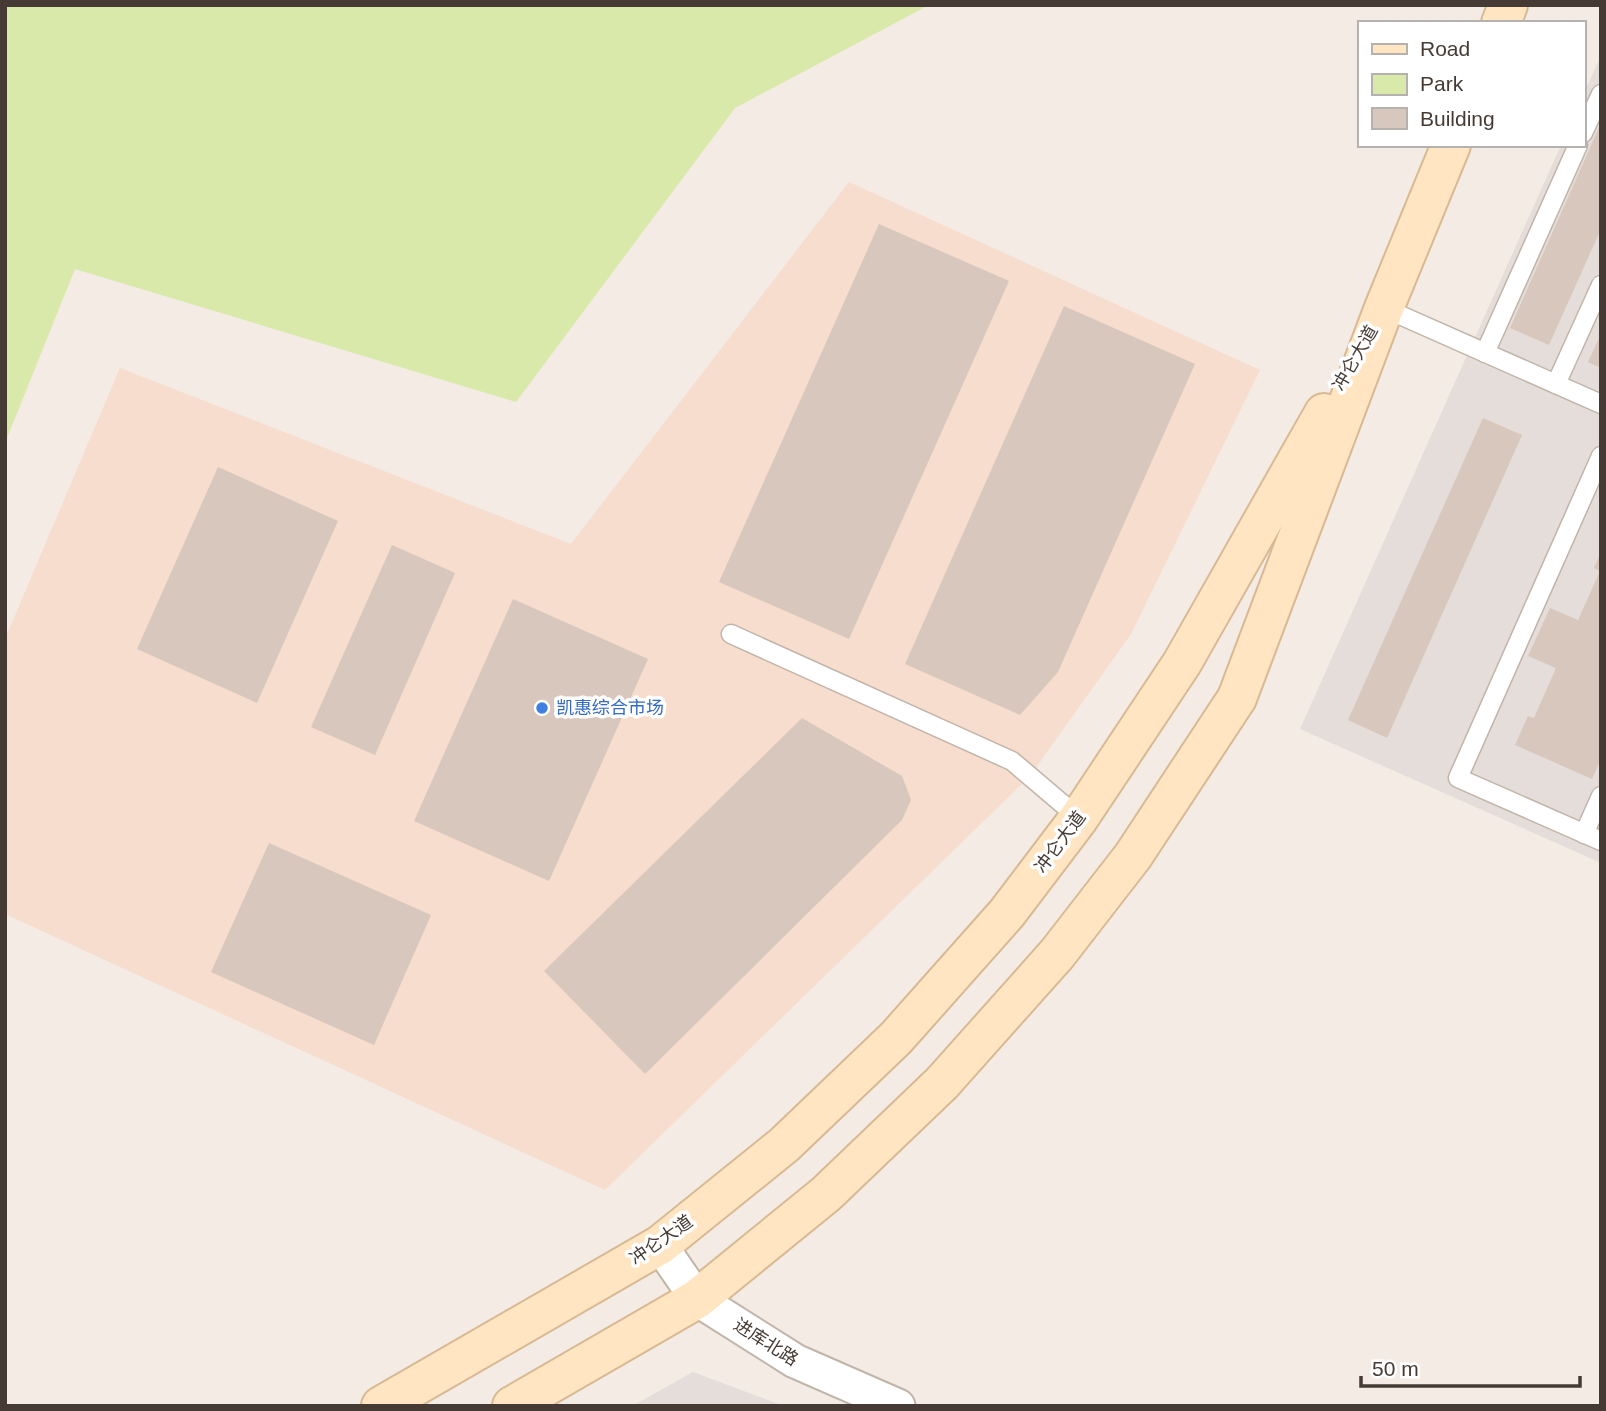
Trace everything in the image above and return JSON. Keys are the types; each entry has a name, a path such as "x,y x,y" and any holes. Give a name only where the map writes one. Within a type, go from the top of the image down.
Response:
{"main road":[{"path":"1384,308 1450,147"},
{"name":"冲仑大道","path":"381,1406 660,1245 784,1145 896,1038 1007,913 1079,818 1182,663 1384,308"},
{"name":"冲仑大道","path":"512,1406 697,1299 827,1194 942,1083 1057,954 1133,856 1237,698 1384,308"}],"street":[{"name":"进库北路","path":"660,1245 697,1299 795,1361 898,1406"}],"lane":[{"path":"1585,129 1601,94"},
{"path":"1485,353 1577,147"},
{"path":"1556,384 1601,285"},
{"path":"1384,308 1601,404"},
{"path":"1601,456 1458,778 1601,841"},
{"path":"731,634 1012,761 1079,818"},
{"path":"1584,834 1601,796"}],"shaded area":[{"path":"1601,56 1601,863 1300,729 1560,147 1585,147 1585,91"},
{"name":"凯惠综合市场","path":"849,182 1260,370 1131,634 1030,776 605,1190 5,914 5,639 120,368 571,544"},
{"path":"693,1372 784,1406 632,1406"}],"green space":[{"path":"5,5 929,5 735,108 516,402 75,269 5,443"}],"building":[{"path":"1601,123 1601,229 1549,345 1510,328"},
{"path":"879,224 1009,281 849,639 719,582"},
{"path":"1064,306 1195,364 1058,672 1020,715 905,664"},
{"path":"1601,334 1601,368 1588,362"},
{"path":"1483,418 1522,435 1387,738 1348,720"},
{"path":"218,467 338,521 257,703 137,649"},
{"path":"392,545 455,573 375,755 311,727"},
{"path":"1601,552 1601,759 1592,779 1515,745 1528,716 1534,718 1556,668 1528,656 1550,608 1578,620 1600,571 1594,568"},
{"path":"513,599 648,659 549,881 414,821"},
{"path":"802,718 902,776 911,800 902,820 645,1074 544,971"},
{"path":"269,843 431,915 374,1045 211,972"}],"place":[{"name":"凯惠综合市场","path":"542,708"}]}
